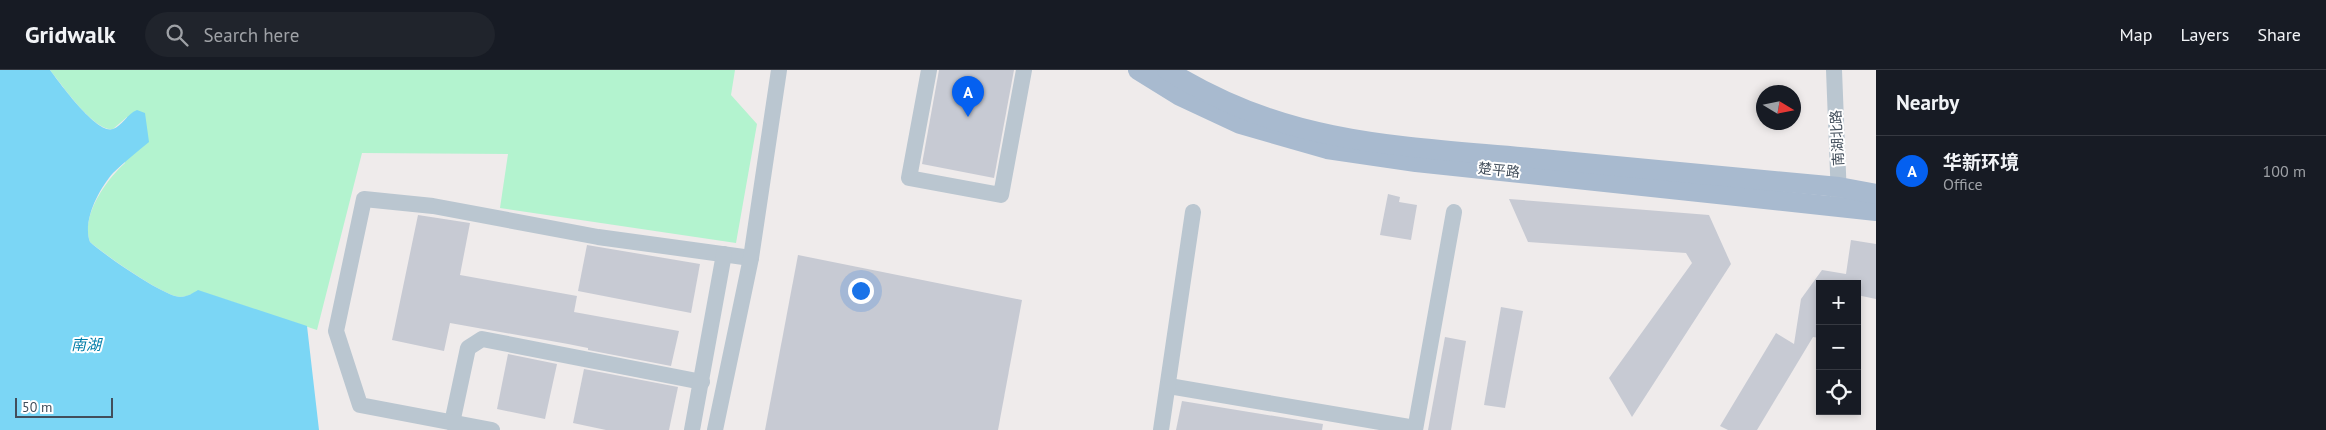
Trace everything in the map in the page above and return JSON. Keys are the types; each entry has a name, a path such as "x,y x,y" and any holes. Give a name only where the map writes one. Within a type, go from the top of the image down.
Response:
{"main road":[{"name":"楚平路","path":"1138,70 1180,96 1240,124 1327,149 1416,162 1839,196 1876,194"},
{"name":"楚平路","path":"1167,70 1244,109 1305,129 1339,137 1839,196 1876,211"}],"street":[{"path":"714,430 751,258 779,70"},
{"path":"930,70 909,178 1001,195 1024,70"},
{"name":"南湖北路","path":"1834,70 1839,196"},
{"path":"492,430 360,405 336,331 364,199 433,206 598,238 751,258"},
{"path":"1161,430 1169,386 1193,212"},
{"path":"1169,386 1415,429 1454,212"},
{"path":"692,430 724,254"},
{"path":"452,423 468,348 482,339 702,382"}],"green space":[{"path":"50,70 735,70 731,95 757,124 736,243 500,208 508,154 362,153 317,330 199,291 183,297 172,295 134,274 90,242 88,232 92,210 103,188 125,163 127,117 113,129 105,128 88,116"}],"water":[{"name":"南湖","path":"0,70 50,70 88,116 106,129 113,129 137,110 145,113 149,142 113,173 97,196 88,225 90,242 134,274 172,295 183,297 198,290 307,326 319,430 0,430"}],"building":[{"path":"939,70 1014,70 994,178 922,164"},
{"path":"1388,194 1400,197 1399,202 1417,205 1411,240 1380,235"},
{"path":"1509,199 1709,215 1731,264 1632,417 1609,378 1692,263 1686,253 1528,242"},
{"path":"418,215 470,223 460,275 577,296 574,312 679,331 671,366 588,350 588,348 568,344 450,323 444,351 392,340"},
{"path":"1851,240 1876,244 1876,299 1861,296 1861,280 1816,280 1816,337 1813,337 1757,430 1728,430 1720,426 1776,333 1794,344 1801,299 1822,270 1846,274"},
{"path":"587,245 700,264 691,313 578,291"},
{"path":"798,255 1022,300 998,430 765,430"},
{"path":"1501,307 1523,311 1505,408 1484,405"},
{"path":"1445,337 1466,341 1451,430 1428,430"},
{"path":"508,354 557,364 545,419 497,409"},
{"path":"584,369 678,387 669,430 606,430 573,423"},
{"path":"1182,401 1323,424 1322,430 1176,430"}],"place":[{"name":"华新环境","path":"968,117"}]}
